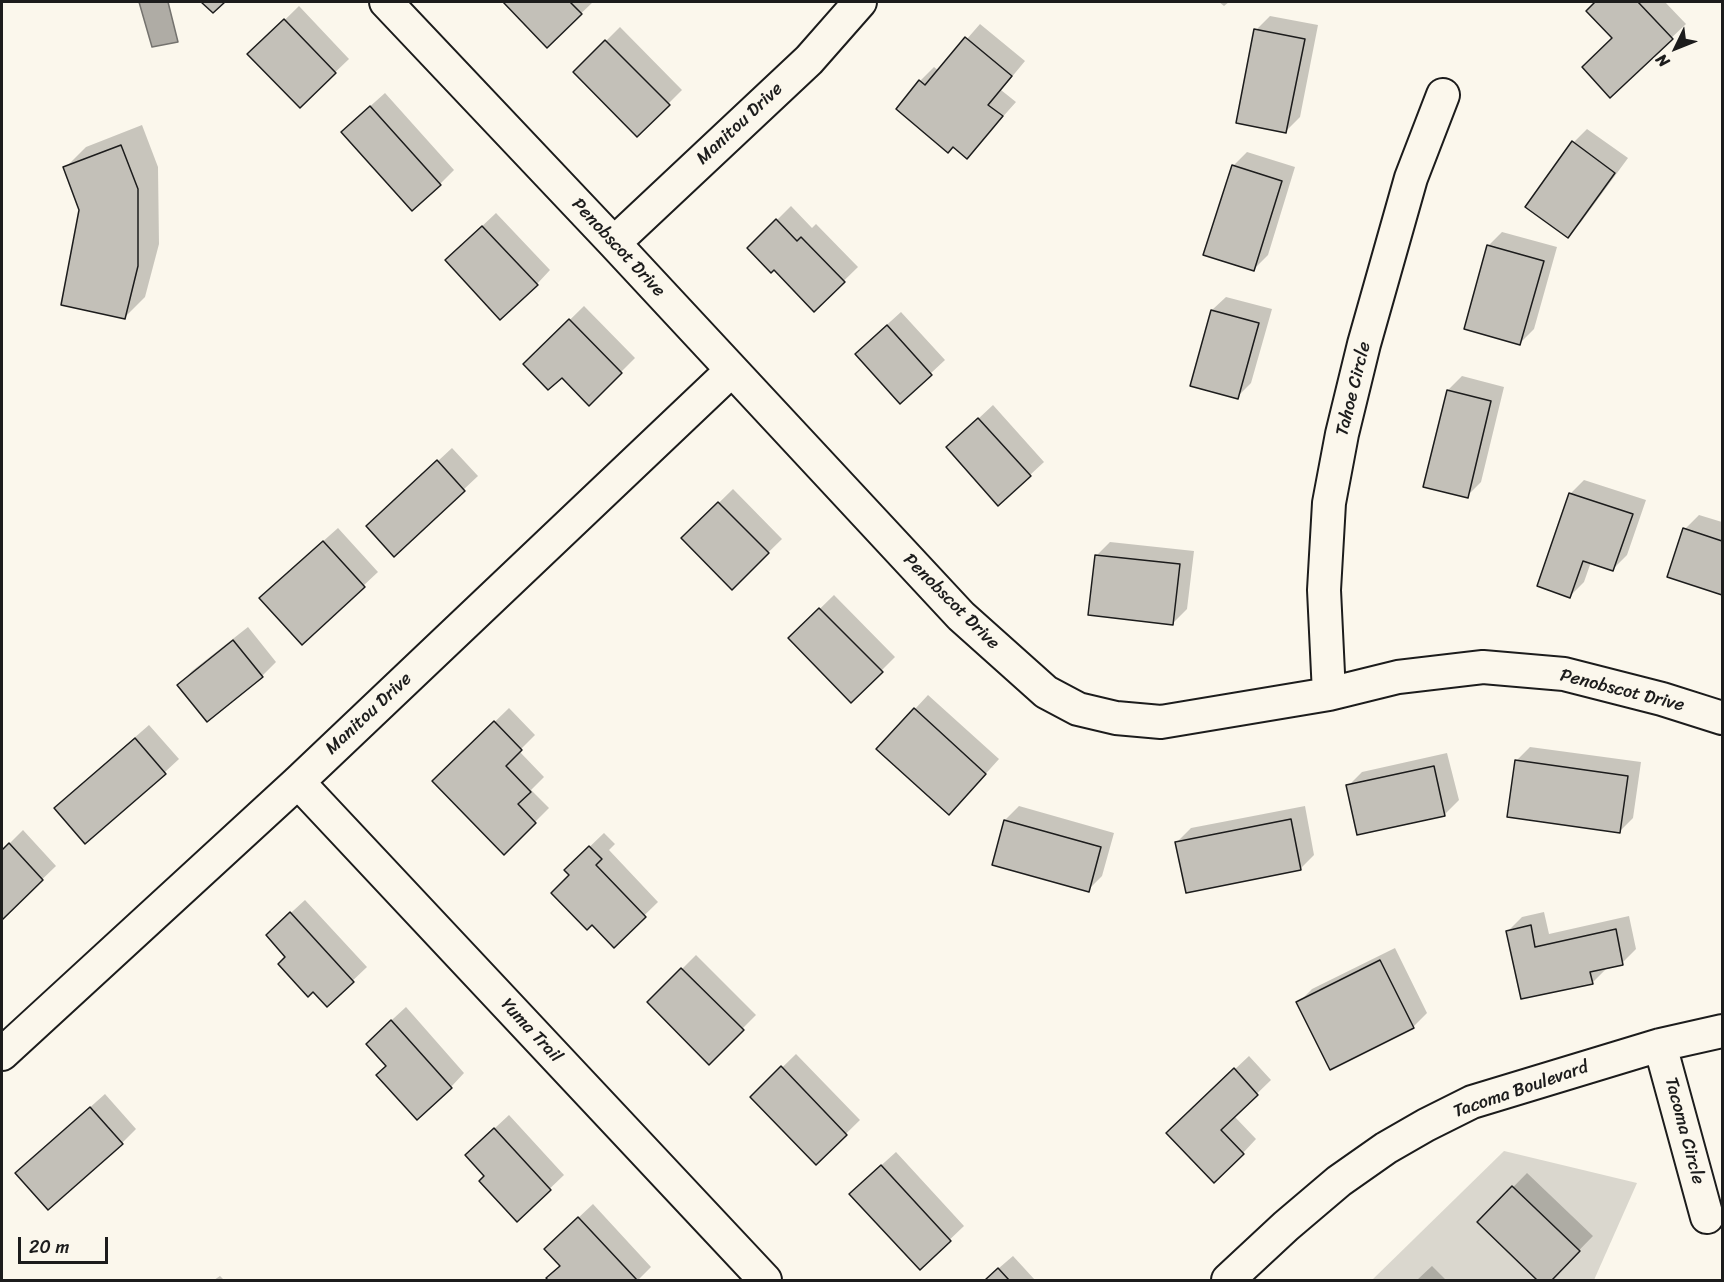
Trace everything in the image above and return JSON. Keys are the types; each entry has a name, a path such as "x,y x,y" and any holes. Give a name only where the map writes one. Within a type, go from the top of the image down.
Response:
{"street":[{"name":"Penobscot Drive","path":"386,2 961,616 1046,692 1070,705 1116,718 1161,722 1329,694 1398,677 1483,667 1564,674 1662,699 1722,718"},
{"name":"Manitou Drive","path":"614,243 809,60 860,2"},
{"name":"Tahoe Circle","path":"1329,694 1324,590 1329,503 1333,480 1364,344 1411,178 1443,95"},
{"name":"Manitou Drive","path":"2,1054 298,782 732,370"},
{"name":"Yuma Trail","path":"298,782 765,1281"},
{"name":"Tacoma Boulevard","path":"1228,1281 1286,1226 1339,1181 1386,1148 1426,1125 1472,1102 1660,1045 1722,1031"},
{"name":"Tacoma Circle","path":"1660,1045 1707,1216"}],"shaded area":[{"path":"139,2 168,2 178,42 152,47"},
{"path":"1504,1151 1637,1183 1594,1280 1372,1280"}],"building":[{"path":"201,2 225,2 213,13"},
{"path":"503,2 570,2 582,14 547,48"},
{"path":"1595,2 1638,2 1673,39 1610,98 1582,67 1612,38 1586,11"},
{"path":"284,19 336,73 300,108 247,54"},
{"path":"1254,29 1305,39 1286,133 1236,123"},
{"path":"965,37 1012,76 988,105 1003,116 967,159 953,147 948,153 896,109 919,80 925,85"},
{"path":"605,40 670,105 637,137 573,72"},
{"path":"370,106 441,185 412,211 341,132"},
{"path":"1572,141 1615,173 1568,238 1525,207"},
{"path":"121,145 138,189 138,266 125,319 61,305 79,210 63,167"},
{"path":"1232,165 1282,181 1254,271 1203,255"},
{"path":"776,219 797,241 801,237 845,282 814,312 774,270 771,273 747,248"},
{"path":"482,226 538,285 500,320 445,260"},
{"path":"1487,245 1544,261 1520,345 1464,329"},
{"path":"1211,310 1259,323 1238,399 1190,386"},
{"path":"569,319 622,373 589,406 562,378 548,390 523,364"},
{"path":"887,325 932,375 900,404 855,354"},
{"path":"1447,390 1491,401 1468,498 1423,487"},
{"path":"978,418 1031,476 998,506 946,447"},
{"path":"437,460 465,491 394,557 366,526"},
{"path":"1569,493 1633,514 1613,571 1583,561 1570,598 1537,586"},
{"path":"718,502 769,553 732,590 681,538"},
{"path":"1683,528 1722,541 1722,595 1667,577"},
{"path":"323,541 365,587 302,645 259,598"},
{"path":"1095,555 1180,564 1173,625 1088,615"},
{"path":"819,608 883,672 851,703 788,638"},
{"path":"233,640 263,677 207,722 177,685"},
{"path":"914,708 986,774 949,815 876,749"},
{"path":"494,721 522,750 506,766 531,792 518,804 536,823 504,855 432,781"},
{"path":"135,738 166,774 85,844 54,808"},
{"path":"1515,760 1628,776 1620,833 1507,817"},
{"path":"1434,766 1445,816 1357,835 1346,785"},
{"path":"1291,819 1301,870 1186,893 1175,842"},
{"path":"1004,820 1101,847 1089,892 992,865"},
{"path":"9,843 43,880 2,920 2,850"},
{"path":"589,846 602,859 596,865 646,917 614,948 592,925 587,930 551,893 569,875 564,870"},
{"path":"290,912 354,982 327,1007 313,992 308,997 278,964 285,957 266,935"},
{"path":"1531,925 1535,947 1616,929 1623,965 1590,972 1593,984 1521,999 1506,931"},
{"path":"1380,960 1414,1028 1330,1070 1296,1002"},
{"path":"681,968 744,1030 709,1065 647,1002"},
{"path":"391,1020 452,1088 417,1120 376,1075 386,1066 366,1044"},
{"path":"781,1066 847,1135 816,1165 750,1097"},
{"path":"1234,1068 1258,1095 1221,1130 1244,1154 1214,1183 1166,1133"},
{"path":"90,1107 123,1144 48,1210 15,1173"},
{"path":"494,1128 551,1190 517,1222 479,1181 484,1176 465,1155"},
{"path":"881,1165 951,1241 920,1270 849,1194"},
{"path":"1512,1186 1580,1251 1552,1280 1537,1280 1477,1222"},
{"path":"578,1217 637,1280 548,1280 546,1278 560,1266 544,1249"},
{"path":"998,1268 1009,1280 985,1280"}]}
